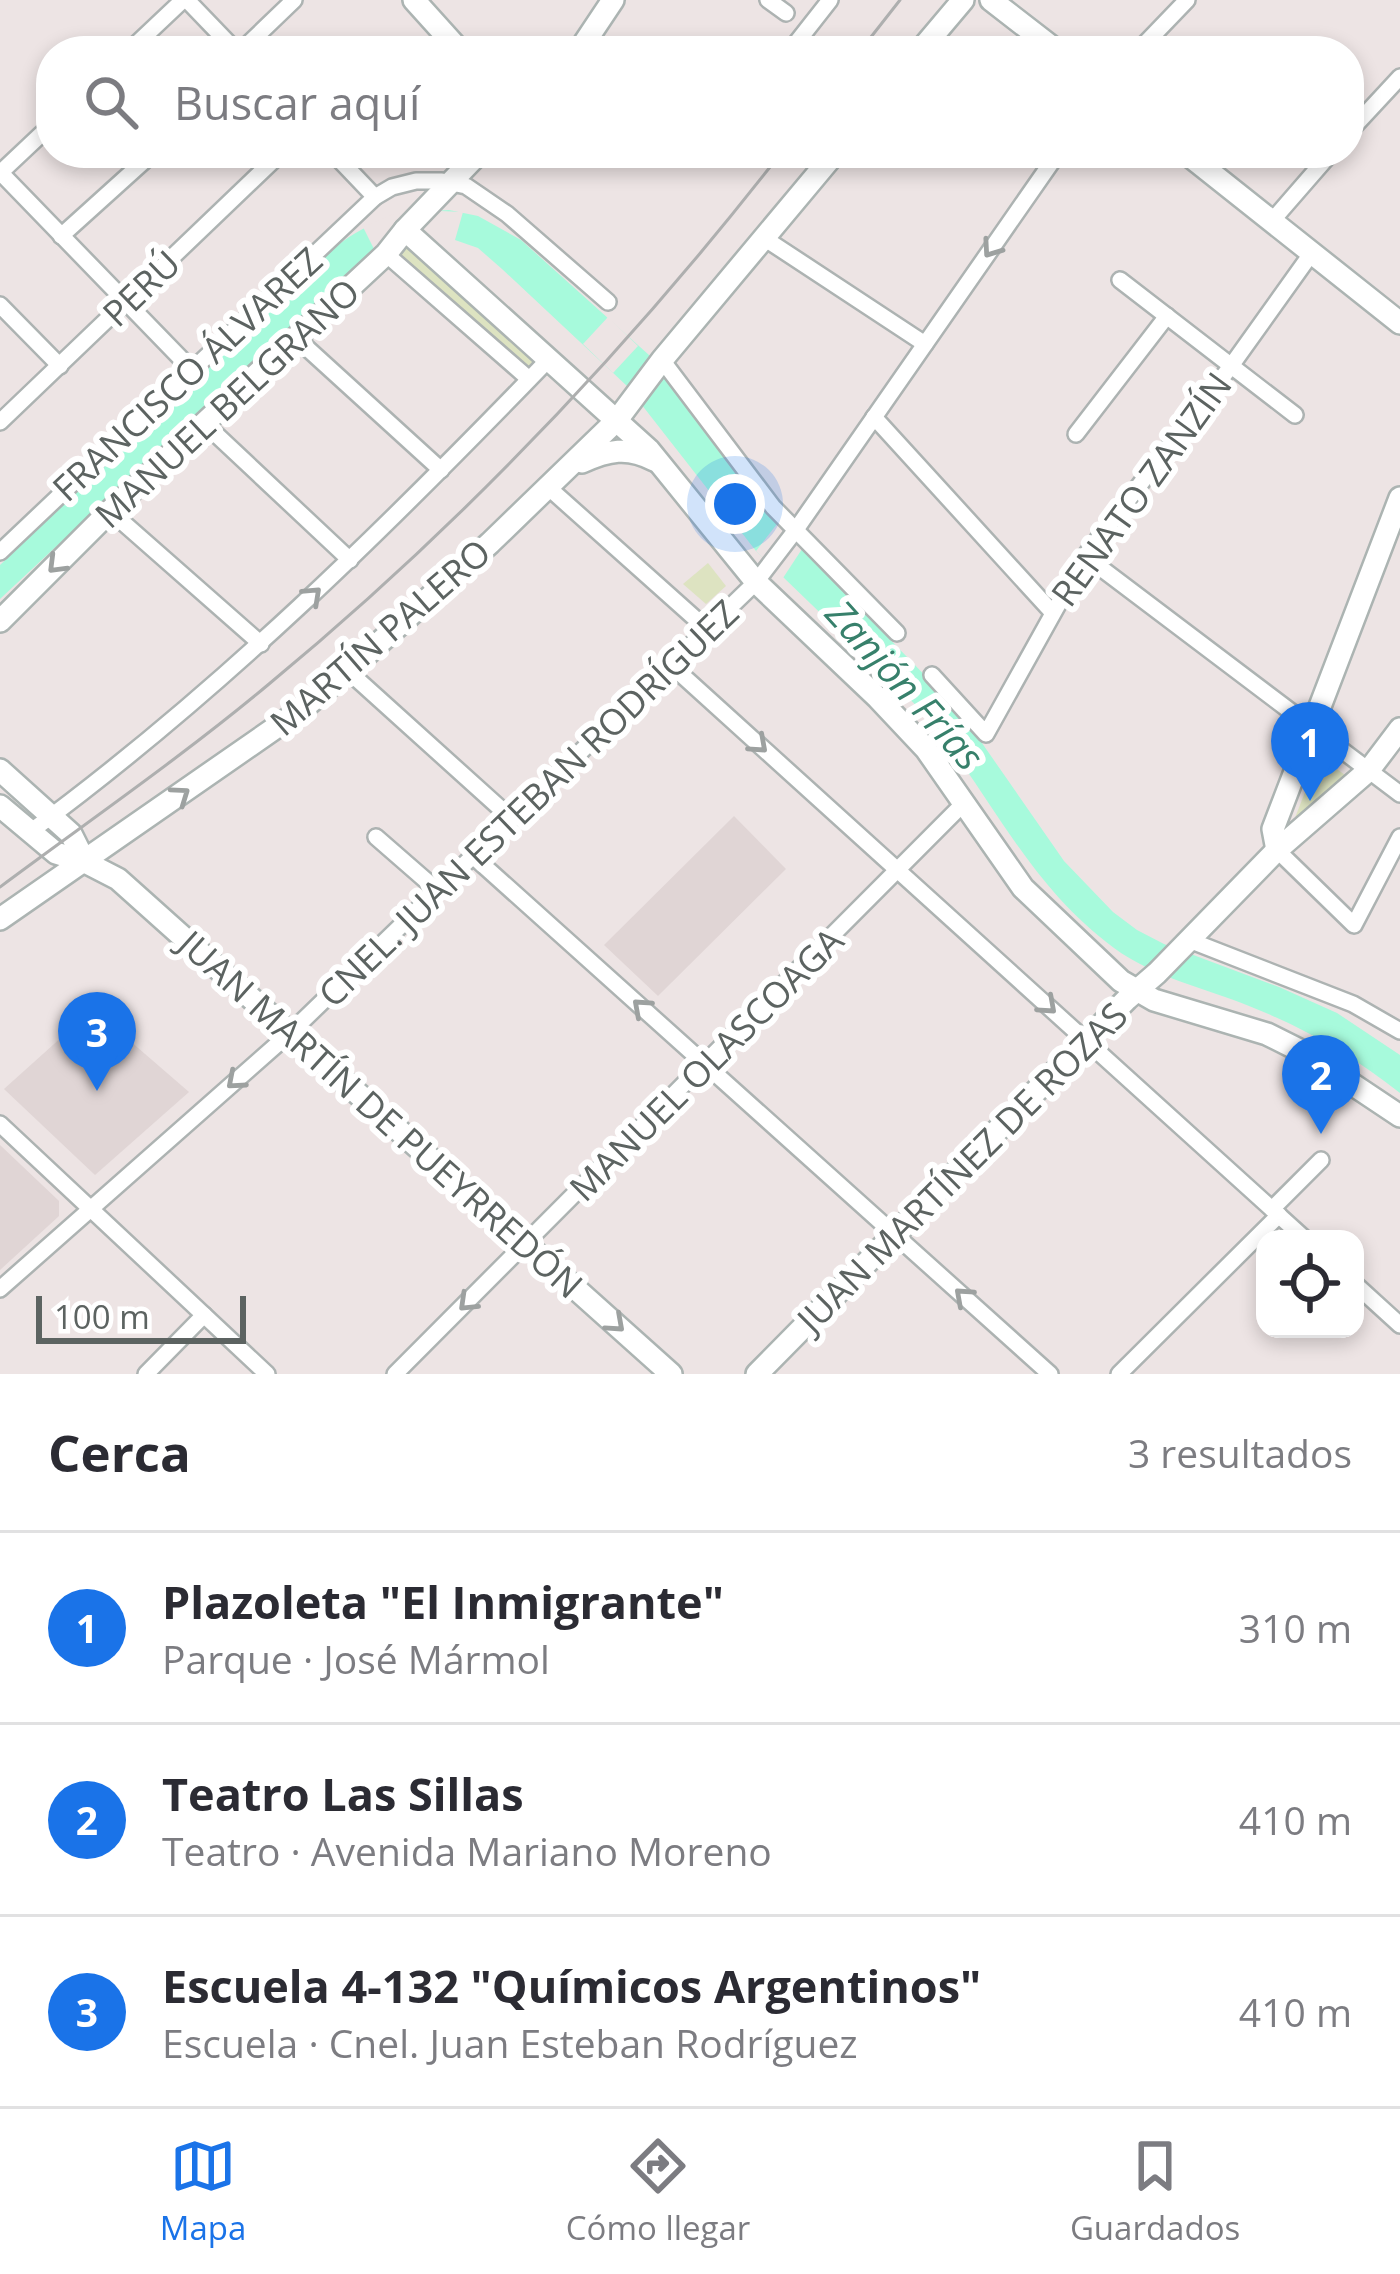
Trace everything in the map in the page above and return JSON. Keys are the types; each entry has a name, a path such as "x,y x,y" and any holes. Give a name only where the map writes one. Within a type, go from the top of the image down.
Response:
{"main road":[{"path":"414,0 446,36"},
{"path":"589,36 613,0"},
{"path":"933,36 963,0"},
{"path":"991,0 1038,36"},
{"name":"MANUEL BELGRANO","path":"0,621 110,511 417,230 468,168"},
{"path":"458,184 478,168"},
{"name":"MARTÍN PALERO","path":"0,919 283,724 549,488 617,420 822,168"},
{"path":"1204,168 1400,323"},
{"path":"417,230 659,462 778,553 1008,869 1120,981 1154,1000 1267,1034 1307,1054 1400,1116"},
{"path":"570,467 618,449 659,462"},
{"path":"1277,850 1273,829 1400,498"},
{"name":"JUAN MARTÍNEZ DE ROZAS","path":"757,1374 1277,850 1369,770 1400,729"},
{"name":"JUAN MARTÍN DE PUEYRREDÓN","path":"0,770 75,839 85,862"},
{"name":"JUAN MARTÍN DE PUEYRREDÓN","path":"0,806 56,854 118,879 671,1374"}],"street":[{"path":"145,36 185,0 222,36"},
{"path":"254,36 294,0"},
{"path":"802,36 830,0"},
{"path":"1152,36 1187,0"},
{"path":"1364,116 1400,77"},
{"path":"36,139 0,173 192,370"},
{"path":"62,236 137,168"},
{"name":"PERÚ","path":"2,417 265,168"},
{"path":"347,168 375,197 410,182 458,184 507,214 608,302"},
{"name":"CNEL. JUAN ESTEBAN RODRÍGUEZ","path":"0,1288 290,1033 708,630 778,553 1048,168"},
{"path":"1271,222 1318,168"},
{"name":"FRANCISCO ÁLVAREZ","path":"0,552 375,197"},
{"path":"764,238 925,344"},
{"path":"386,254 529,379"},
{"name":"RENATO ZANZÍN","path":"932,675 986,734 1085,556 1311,254"},
{"path":"1120,280 1295,415"},
{"path":"0,305 60,366"},
{"path":"1076,434 1167,316"},
{"path":"296,338 441,470"},
{"name":"MARTÍN PALERO","path":"30,832 261,644 548,360"},
{"path":"650,375 773,507 778,553 897,633"},
{"path":"874,417 1052,612"},
{"path":"204,423 350,560"},
{"path":"549,488 708,630"},
{"path":"110,511 261,644"},
{"path":"1085,556 1400,794"},
{"path":"672,666 1295,1230"},
{"path":"348,671 512,819"},
{"name":"MANUEL OLASCOAGA","path":"395,1374 964,803"},
{"path":"376,837 438,891"},
{"path":"1277,850 1354,925 1400,837"},
{"path":"473,856 1050,1374"},
{"path":"1174,956 1353,1004 1400,1031"},
{"path":"0,1124 267,1374"},
{"path":"1119,1374 1321,1160"},
{"path":"1364,1292 1400,1325"},
{"path":"146,1374 204,1315"}],"shaded area":[{"path":"405,230 548,360 529,379 386,254"},
{"path":"708,563 726,586 706,604 683,584"},
{"path":"1319,756 1345,775 1291,828"},
{"path":"734,816 786,869 658,996 604,945"},
{"path":"93,1009 189,1092 95,1175 4,1089"},
{"path":"0,1145 59,1201 59,1216 0,1270"}],"water":[{"name":"Zanjón Frías","path":"449,210 478,216 521,240 649,355 767,513 944,695 1064,861 1113,912 1164,944 1337,1013 1400,1055 1400,1093 1290,1024 1130,958 1083,922 1032,866 923,712 756,551 627,386 478,248 455,240 424,239 374,249 0,599 0,565 334,248 388,219"}],"pier":[{"path":"418,210 463,212 455,240 414,240 374,249 363,227"},
{"path":"608,317 638,346 613,373 583,344"},
{"path":"777,524 802,549 783,578 756,551"}],"tram line":[{"path":"872,36 900,0"},
{"path":"0,887 236,711 408,562 603,365 769,168"}],"place":[{"name":"Plazoleta \"El Inmigrante\"","path":"1310,801"},
{"name":"Escuela 4-132 \"Químicos Argentinos\"","path":"97,1091"},
{"name":"Teatro Las Sillas","path":"1321,1134"}]}
